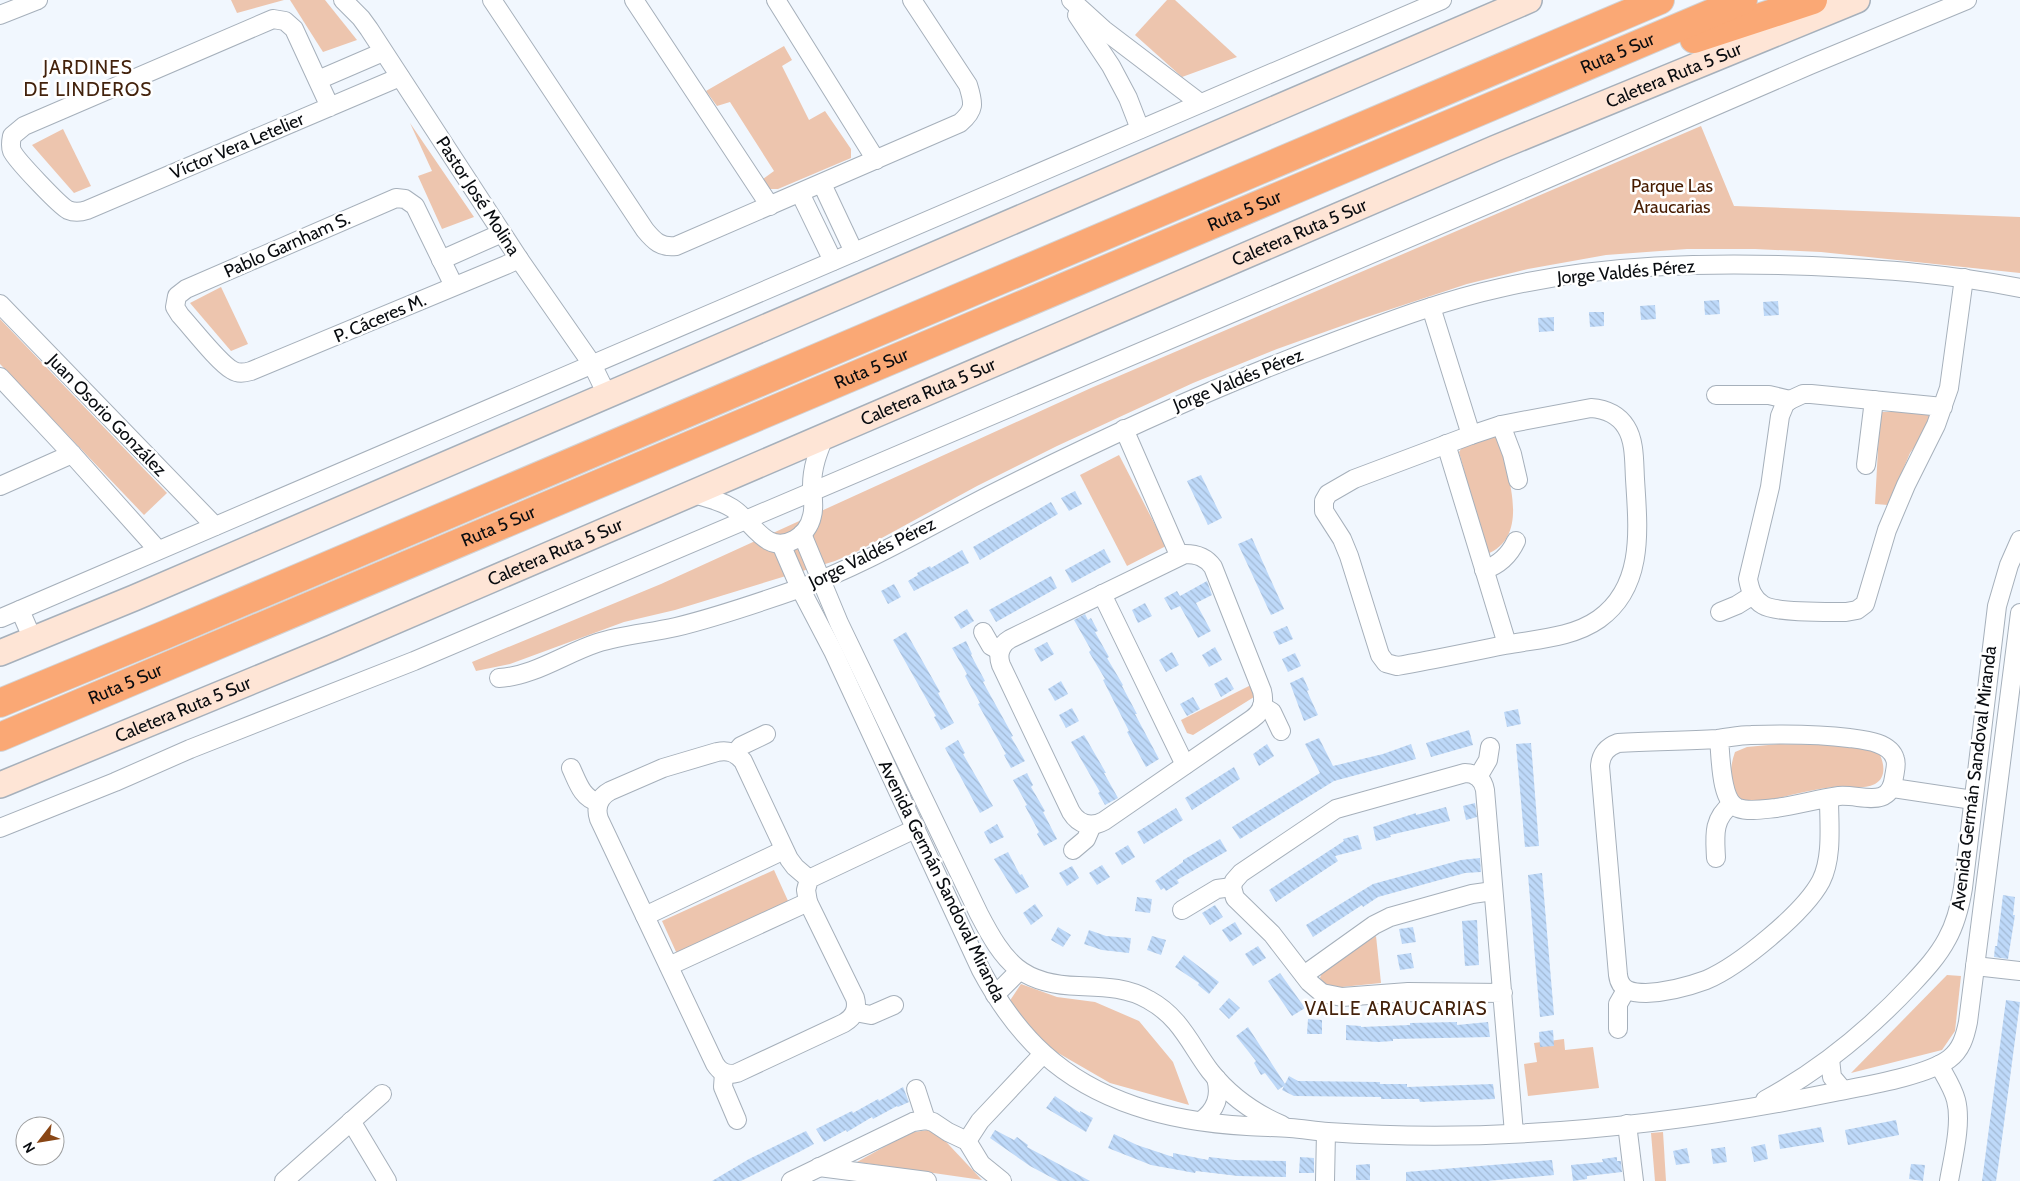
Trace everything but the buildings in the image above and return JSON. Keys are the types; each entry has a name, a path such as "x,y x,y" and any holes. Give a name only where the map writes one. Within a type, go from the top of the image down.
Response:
{"highway":[{"path":"1461,85 1619,0"},
{"name":"Ruta 5 Sur","path":"0,702 180,628 1660,0"},
{"name":"Ruta 5 Sur","path":"0,737 1742,0"},
{"path":"1549,83 1813,0"}],"main road":[{"path":"0,654 1529,0"},
{"name":"Caletera Ruta 5 Sur","path":"0,785 332,648 689,493 1496,148 1857,0"}],"street":[{"path":"0,15 38,0"},
{"name":"Pastor José Molina","path":"343,0 361,18 519,259 592,364 607,395"},
{"path":"492,0 644,230 658,244 666,247 676,246 822,184 960,123 969,115 972,108 972,99 968,85 912,0"},
{"path":"634,0 770,206"},
{"path":"776,0 876,160"},
{"path":"1067,0 1111,66 1128,98 1140,129"},
{"path":"1071,0 1111,36 1200,103"},
{"path":"1,618 1442,0"},
{"path":"0,828 115,782 190,749 414,661 1496,201 1810,65 1968,0"},
{"name":"Víctor Vera Letelier","path":"318,80 298,34 290,24 285,21 267,20 19,128 12,136 13,153 63,206 74,212 87,210 400,77"},
{"path":"330,107 318,80 383,52"},
{"path":"822,184 854,252"},
{"path":"800,193 833,261"},
{"name":"Pablo Garnham S.","path":"239,373 228,367 177,311 175,302 181,292 391,199 405,199 415,206 441,260"},
{"path":"454,286 441,260 502,233"},
{"name":"P. Cáceres M.","path":"239,373 251,371 519,259"},
{"name":"Jorge Valdés Pérez","path":"499,678 522,675 597,643 679,626 724,614 821,580 1174,406 1274,364 1430,308 1493,289 1579,274 1650,267 1768,265 1893,270 1964,278 2020,288"},
{"path":"1943,407 1810,394 1796,396 1785,404 1780,416 1770,487 1749,570 1748,579 1752,595 1764,606 1771,609 1846,612 1861,607 1867,599 1881,550 1896,508 1943,407 1953,368 1964,278"},
{"name":"Juan Osorio González","path":"0,304 214,526"},
{"path":"1430,308 1471,435"},
{"path":"0,377 158,550"},
{"path":"1716,395 1769,395 1790,400"},
{"path":"1866,465 1874,400"},
{"path":"1590,408 1599,409 1614,415 1625,425 1630,438 1633,456 1638,529 1635,562 1626,586 1621,596 1606,613 1587,626 1563,635 1397,666 1386,664 1380,655 1349,556 1342,540 1324,511 1325,497 1339,486 1446,444 1501,425 1590,408"},
{"path":"1501,425 1512,454 1518,480"},
{"path":"1124,429 1179,556"},
{"path":"689,493 720,502 732,508 761,537 781,544 792,541 802,534 811,521 813,514 814,466 826,435"},
{"path":"1446,444 1507,644"},
{"path":"0,486 72,454"},
{"name":"Avenida Germán Sandoval Miranda","path":"802,534 839,623 984,923 1004,956 1019,970 1048,982 1126,990 1148,999 1177,1022 1216,1078 1236,1098 1250,1108 1289,1128"},
{"name":"Avenida Germán Sandoval Miranda","path":"1753,1106 1799,1080 1830,1059 1903,994 1936,957 1946,941 1960,904 1998,599 2009,564 2020,540"},
{"path":"1484,570 1502,561 1510,553 1516,541"},
{"name":"Avenida Germán Sandoval Miranda","path":"781,544 800,588 833,651 981,970 995,995 1025,1036 1043,1054 1073,1076 1114,1098 1155,1112 1201,1121 1243,1126 1326,1132 1409,1135 1514,1133 1627,1124 1753,1106 1843,1090 1923,1071 1939,1065 1956,1053 1964,1040 1968,1022 2020,613"},
{"path":"1185,554 1198,555 1213,567 1262,691 1262,706 1252,719 1104,821 1092,825 1080,822 1071,812 1001,665 1000,651 1002,646 1010,640 1179,556 1185,554"},
{"path":"1102,594 1185,765"},
{"path":"1720,612 1737,605 1752,595"},
{"path":"20,610 33,640"},
{"path":"983,632 991,646 1000,651"},
{"path":"1989,663 2012,666"},
{"path":"1262,706 1272,712 1281,731"},
{"path":"871,734 888,725"},
{"path":"735,753 741,746 766,734"},
{"path":"1719,738 1725,794 1732,804 1745,810 1774,808 1830,798 1853,796 1876,798 1888,793 1893,788 1896,763 1895,757 1888,748 1879,744 1850,738 1750,735 1618,743 1609,747 1602,756 1600,766 1618,975 1621,986 1626,990 1639,993 1673,990 1706,980 1734,964 1786,922 1817,887 1824,873 1828,852 1830,798"},
{"path":"1478,777 1488,760 1490,746"},
{"path":"809,879 795,867 784,850 743,761 735,753 717,752 663,768 610,790 598,802 599,819 715,1064 724,1073 732,1074 844,1023 853,1017 857,1003 808,902 806,890 809,879 916,829"},
{"path":"571,768 582,792 590,799 598,802"},
{"path":"1502,994 1408,992 1335,997 1322,993 1315,988 1272,934 1235,898 1232,887 1234,882 1242,873 1336,809 1464,773 1474,774 1482,780 1486,790 1514,1133"},
{"path":"1893,788 1973,800"},
{"path":"1716,858 1716,823 1732,804"},
{"path":"1073,850 1086,839 1092,825"},
{"path":"645,916 784,850"},
{"path":"1182,910 1217,889 1232,887"},
{"path":"1304,975 1374,925 1390,917 1472,894 1493,891"},
{"path":"669,966 808,902"},
{"path":"1946,941 1962,944 1976,958 2020,970"},
{"path":"995,995 1019,970"},
{"path":"1618,1029 1618,1004 1626,990"},
{"path":"855,1012 871,1015 894,1005"},
{"path":"967,1141 980,1121 1043,1054"},
{"path":"1830,1059 1832,1077 1843,1090"},
{"path":"1939,1065 1953,1091 1957,1107 1957,1122 1949,1181"},
{"path":"724,1073 722,1087 737,1120"},
{"path":"1201,1121 1207,1117 1216,1105 1219,1092 1216,1078"},
{"path":"916,1089 926,1120"},
{"path":"284,1181 382,1094"},
{"path":"792,1181 913,1122 926,1120 967,1141 975,1156 995,1178"},
{"path":"351,1121 387,1181"},
{"path":"1627,1124 1634,1181"},
{"path":"1325,1181 1326,1132"},
{"path":"855,1150 851,1161 855,1172"},
{"path":"819,1167 927,1181"}],"green space":[{"path":"231,0 284,0 237,13"},
{"path":"290,0 325,0 357,40 323,52"},
{"path":"1167,0 1175,0 1237,57 1182,77 1135,35"},
{"path":"784,46 792,60 782,66 809,120 825,111 851,149 851,158 778,189 768,189 763,179 774,171 730,102 717,106 706,91"},
{"path":"410,123 474,217 442,229 418,176 432,171"},
{"name":"Parque Las Araucarias","path":"1701,126 1734,206 2020,217 2020,273 1821,252 1755,249 1687,249 1606,255 1528,269 1467,284 1277,349 1193,383 1057,446 977,486 858,551 835,561 675,610 624,622 510,664 476,671 472,662 661,584 1091,388"},
{"path":"63,129 91,186 74,193 32,145"},
{"path":"221,287 248,344 231,351 190,303"},
{"path":"0,319 167,493 144,515 0,364"},
{"path":"1880,412 1919,412 1930,414 1929,427 1910,453 1888,505 1875,504"},
{"path":"1497,435 1510,483 1513,517 1509,533 1501,545 1487,554 1459,452 1466,442"},
{"path":"1119,455 1166,546 1127,566 1080,475"},
{"path":"1251,685 1254,697 1193,735 1187,733 1181,720"},
{"path":"1779,744 1816,744 1867,749 1879,753 1883,765 1883,774 1875,784 1865,787 1833,787 1752,804 1739,802 1733,790 1731,777 1735,752 1747,747"},
{"path":"774,870 789,903 677,954 662,921"},
{"path":"1376,936 1381,983 1332,988 1325,985 1320,978 1323,969"},
{"path":"1947,975 1961,976 1955,1031 1942,1050 1851,1073"},
{"path":"1021,984 1057,997 1095,1002 1139,1021 1173,1062 1189,1105 1110,1083 1046,1046 1009,1002"},
{"path":"1564,1039 1565,1050 1593,1047 1599,1088 1528,1096 1524,1064 1537,1062 1534,1043"},
{"path":"934,1129 982,1180 857,1162 909,1133"},
{"path":"1663,1132 1666,1181 1655,1181 1651,1133"}],"district":[{"name":"JARDINES DE LINDEROS","path":"88,78"},
{"name":"VALLE ARAUCARIAS","path":"1396,1008"}]}
